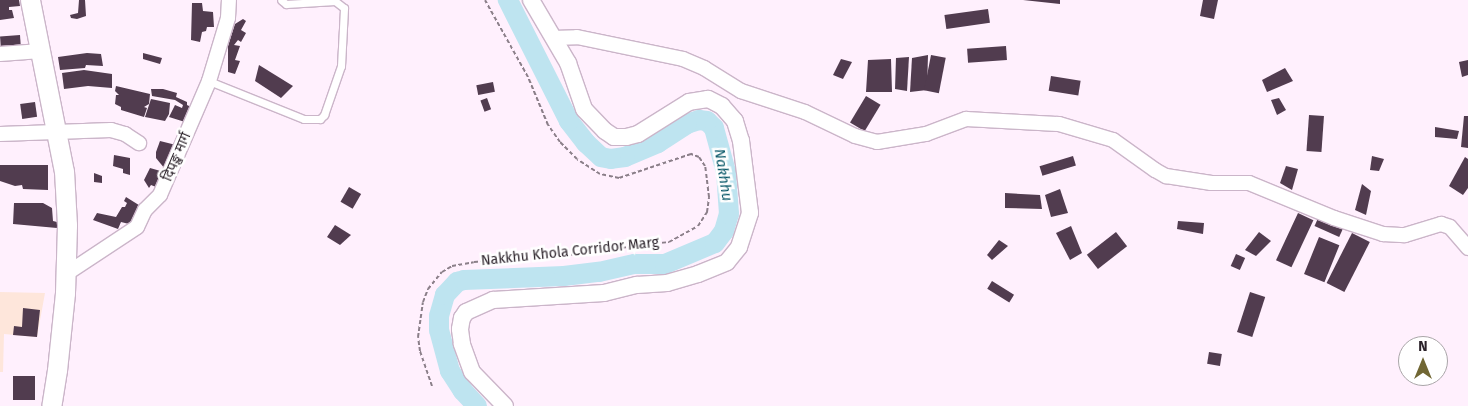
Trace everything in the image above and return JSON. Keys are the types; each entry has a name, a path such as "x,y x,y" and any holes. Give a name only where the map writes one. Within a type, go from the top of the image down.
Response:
{"main road":[{"path":"30,0 58,133 65,189 66,274 57,370 51,406"}],"street":[{"name":"दिपङ्ख मार्ग","path":"66,274 137,227 144,210 160,195 208,81 228,18 229,0"},
{"path":"505,406 472,372 469,365 460,329 462,318 466,312 493,300 604,293 637,285 667,284 698,274 727,262 739,247 750,213 741,141 735,121 722,106 708,99 690,102 638,134 614,137 605,131 584,109 568,63 531,0"},
{"path":"554,38 577,37 683,58 704,68 741,91 805,112 855,136 877,142 926,134 966,119 1059,124 1113,140 1166,176 1211,183 1249,183 1334,218 1383,234 1405,234 1441,224 1450,227 1468,248"},
{"path":"0,54 41,51"},
{"path":"0,134 111,130 125,134 139,143"}],"lane":[{"path":"208,81 304,119 320,119 324,115 341,66 344,8 342,4 335,1 286,4 281,0"}],"path":[{"name":"Nakkhu Khola Corridor Marg","path":"432,386 420,352 418,337 423,302 428,290 442,272 452,266 474,262 603,252 669,242 698,226 707,212 707,173 699,157 691,154 682,156 619,178 600,174 577,159 560,142 548,125 528,77 485,0"}],"shaded area":[{"path":"0,292 45,293 37,337 4,334 3,372 0,372"}],"building":[{"path":"0,0 19,0 20,6 9,7 14,18 0,20"},
{"path":"79,0 85,0 86,16 77,19 71,18 70,15 78,13"},
{"path":"1023,0 1060,0 1060,4"},
{"path":"1203,0 1218,0 1214,19 1200,16"},
{"path":"192,3 202,3 203,11 213,12 214,27 207,27 206,31 202,32 200,42 191,40"},
{"path":"988,9 990,23 946,29 944,15"},
{"path":"243,19 246,21 241,30 246,33 241,42 238,40 234,45 240,46 235,60 240,61 235,74 228,72 228,46 235,24"},
{"path":"20,35 21,49 1,50 0,36"},
{"path":"1006,46 1007,60 968,63 967,49"},
{"path":"87,53 101,54 103,66 86,65 85,68 60,70 58,57"},
{"path":"143,53 162,58 160,64 143,59"},
{"path":"928,55 927,90 910,92 912,58"},
{"path":"931,55 946,58 939,93 924,90"},
{"path":"909,57 907,91 895,89 896,58"},
{"path":"841,59 852,62 843,79 833,75"},
{"path":"891,59 892,92 866,92 868,60"},
{"path":"1468,60 1468,75 1462,77 1459,62"},
{"path":"259,65 293,86 281,98 255,81"},
{"path":"1285,68 1293,81 1267,92 1262,80"},
{"path":"84,70 112,74 112,88 88,86 64,89 62,73"},
{"path":"1051,76 1081,81 1078,96 1049,91"},
{"path":"493,82 495,92 478,95 476,85"},
{"path":"116,86 150,94 149,104 144,107 147,108 144,117 121,110 121,107 115,104 116,95 119,95 115,91"},
{"path":"151,89 163,89 177,93 176,97 187,102 187,105 191,107 185,122 169,117 175,105 182,108 183,105 175,100 152,96"},
{"path":"866,96 881,105 865,131 850,123"},
{"path":"487,98 491,109 485,112 480,100"},
{"path":"1279,98 1286,110 1277,115 1271,100"},
{"path":"151,99 170,103 169,114 165,121 145,117"},
{"path":"35,102 37,117 22,119 20,104"},
{"path":"1309,115 1324,116 1321,152 1306,151"},
{"path":"1464,116 1468,116 1468,148 1461,147"},
{"path":"1435,127 1459,131 1457,139 1435,137"},
{"path":"160,141 176,145 165,169 156,158"},
{"path":"114,155 130,158 130,175 123,173 123,169 113,166"},
{"path":"1073,156 1076,166 1042,176 1040,166"},
{"path":"1372,156 1384,159 1379,171 1370,170"},
{"path":"1465,157 1468,159 1468,188 1463,195 1449,186"},
{"path":"0,165 48,165 48,190 23,189 22,185 15,186 0,181"},
{"path":"1286,166 1298,169 1292,190 1280,183"},
{"path":"150,168 164,172 156,187 151,185 149,188 144,180"},
{"path":"94,173 102,176 102,183 94,182"},
{"path":"1362,184 1371,191 1366,215 1355,210"},
{"path":"349,187 361,194 353,209 340,202"},
{"path":"1060,189 1068,213 1051,217 1045,195"},
{"path":"1005,193 1040,195 1042,209 1005,208"},
{"path":"126,197 142,207 129,224 121,222 118,229 93,220 97,213 116,217 127,203 124,201"},
{"path":"14,203 43,203 52,208 53,221 57,222 57,228 13,224"},
{"path":"1298,213 1313,220 1291,267 1276,260"},
{"path":"1319,216 1344,227 1339,237 1315,226"},
{"path":"1178,221 1204,223 1203,234 1177,229"},
{"path":"335,225 351,235 340,245 327,237"},
{"path":"1071,226 1082,253 1070,260 1056,233"},
{"path":"1116,232 1127,246 1098,269 1087,255"},
{"path":"1259,232 1271,241 1256,256 1245,250"},
{"path":"1352,233 1370,242 1344,292 1327,283"},
{"path":"1319,237 1339,245 1324,282 1304,274"},
{"path":"999,240 1008,246 992,260 987,255"},
{"path":"1236,254 1245,258 1240,270 1231,266"},
{"path":"992,281 1014,295 1009,302 987,289"},
{"path":"1250,292 1265,297 1252,337 1237,332"},
{"path":"23,308 40,310 37,337 13,335 14,326 22,327"},
{"path":"1209,352 1222,354 1220,366 1207,364"},
{"path":"13,376 35,376 35,400 13,400"}],"waterway":[{"name":"Nakhhu","path":"477,406 463,391 450,371 439,330 439,316 445,295 457,282 464,280 564,276 599,272 635,264 665,264 715,243 724,231 729,214 726,172 714,128 707,121 699,120 687,124 658,143 625,157 611,159 601,157 586,143 569,121 508,0"}]}
